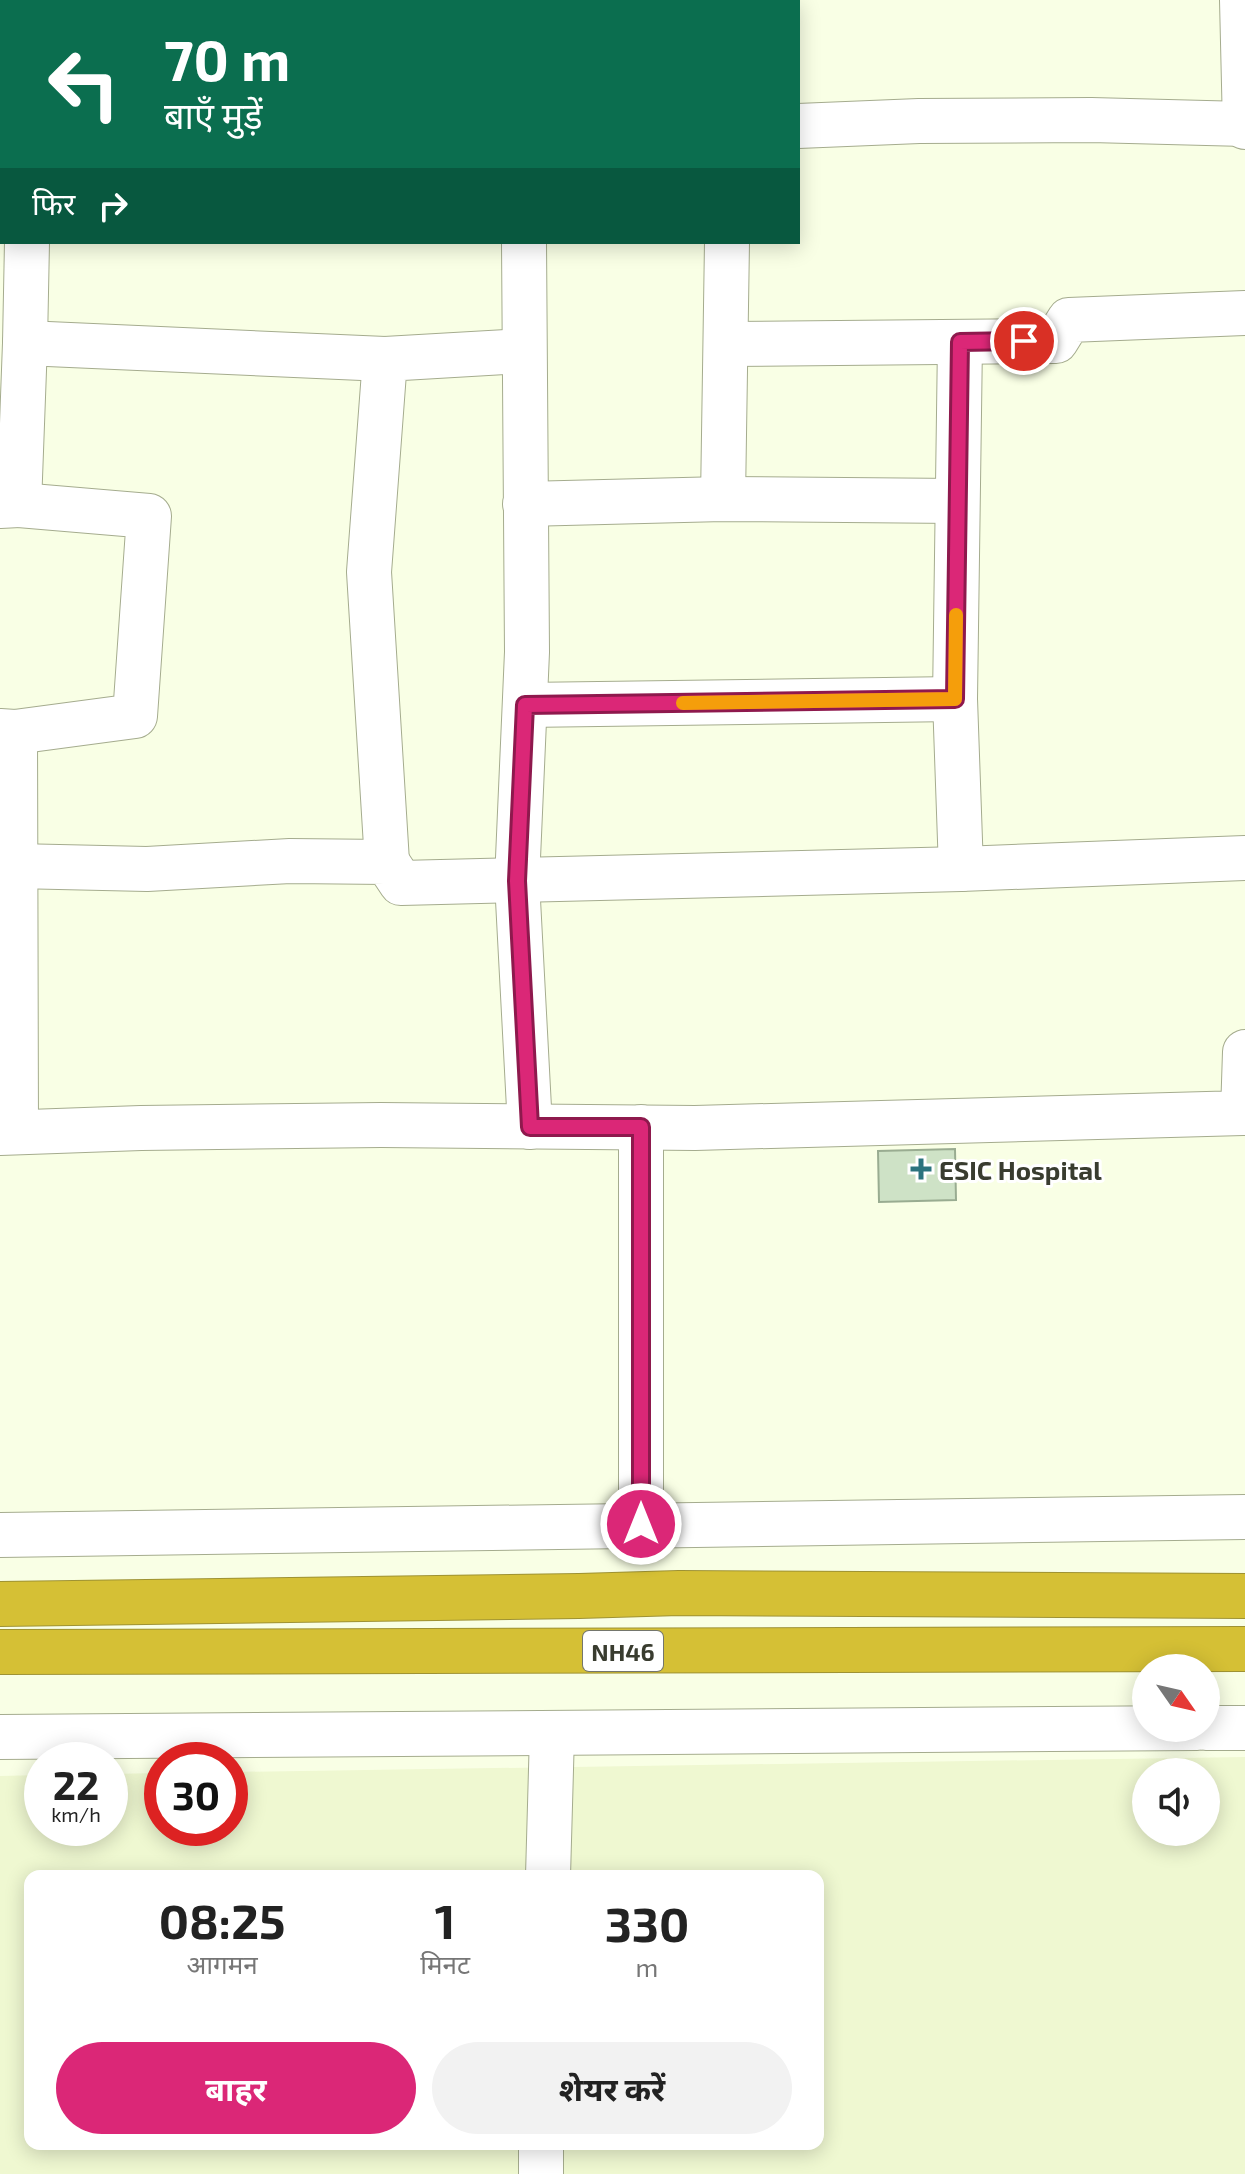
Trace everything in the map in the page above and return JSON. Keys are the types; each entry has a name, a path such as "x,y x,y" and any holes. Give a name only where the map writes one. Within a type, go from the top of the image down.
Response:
{"highway":[{"name":"NH46","path":"0,1604 679,1593 1245,1596"},
{"name":"NH46","path":"0,1652 1245,1649"}],"street":[{"path":"800,126 919,121 1091,120 1245,126 1242,0"},
{"path":"27,244 25,343 10,506 149,516 135,716 7,732 15,866 8,1132 381,1125 695,1128 1243,1113 1245,1052"},
{"path":"524,244 527,652 517,881 530,1127"},
{"path":"723,499 727,244"},
{"path":"726,344 1056,341 1069,320 1245,313"},
{"path":"960,342 955,699 961,869"},
{"path":"25,343 385,359 524,351"},
{"path":"385,359 369,572 387,862 401,883 961,869 1245,858"},
{"path":"525,504 723,499 957,501"},
{"path":"525,705 955,699"},
{"path":"15,866 147,869 290,861 387,862"},
{"path":"641,1127 641,1524"},
{"path":"0,1535 1245,1517"},
{"path":"1220,1728 1245,1728"},
{"path":"0,1737 1132,1729"},
{"path":"548,1870 552,1734"},
{"path":"541,2150 541,2174"}],"shaded area":[{"path":"1245,1757 1245,2174 0,2174 0,1776 24,1775 24,1846 128,1846 128,1774 144,1773 144,1846 248,1846 248,1772 1132,1759 1132,1846 1220,1846 1220,1758 1177,1758"}],"building":[{"path":"955,1149 956,1200 879,1202 878,1151"}],"slow traffic":[{"path":"683,703 955,699 956,615"}],"place":[{"name":"ESIC Hospital","path":"921,1169"}],"route":[{"path":"641,1524 641,1127 530,1127 517,881 525,705 955,699 960,342 1024,341"}]}
